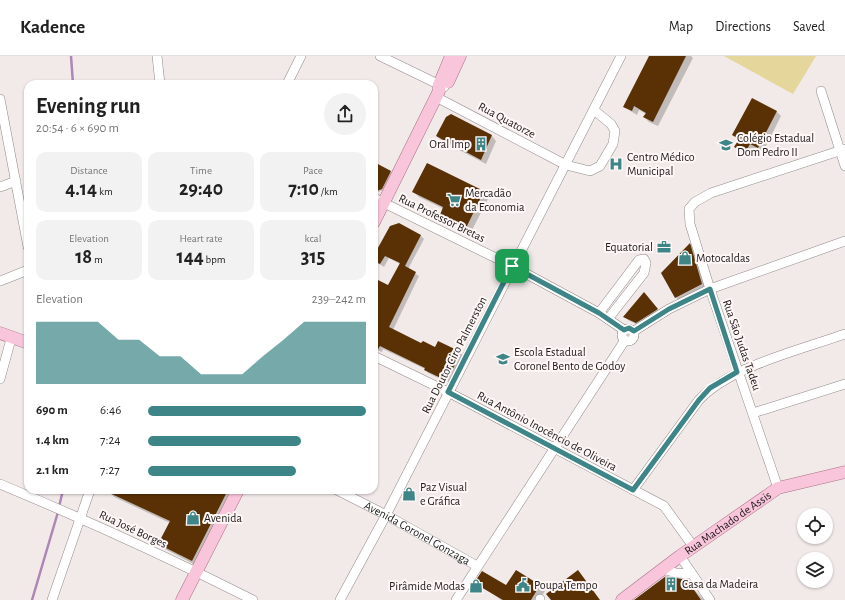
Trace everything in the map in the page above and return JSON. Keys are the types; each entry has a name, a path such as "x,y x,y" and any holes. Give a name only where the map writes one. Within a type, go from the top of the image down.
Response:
{"main road":[{"path":"439,90 451,56"},
{"path":"379,200 439,90 460,56"},
{"path":"5,336 24,342"},
{"name":"Rua Machado de Assis","path":"622,600 680,556 778,488 845,472"},
{"path":"182,600 236,494"}],"street":[{"path":"157,56 160,80"},
{"path":"289,80 300,56"},
{"name":"Rua Quatorze","path":"380,56 566,165 590,171 600,166 613,144 615,131 611,124 594,110"},
{"name":"Rua Doutor Ciro Palmerston","path":"340,600 386,515 512,266 566,165 621,56"},
{"path":"821,91 843,150 845,166"},
{"path":"0,99 24,225"},
{"name":"Rua São Judas Tadeu","path":"778,488 737,372 710,289 690,224 689,209 696,202 710,193 843,150"},
{"path":"0,187 16,180"},
{"name":"Rua Professor Bretas","path":"379,200 512,266 629,330"},
{"path":"456,600 625,340 622,336 629,330 710,289 845,241"},
{"path":"599,313 639,260 644,259 646,263 644,273 608,318"},
{"path":"0,281 24,272"},
{"path":"633,490 699,400 710,388 737,372 845,334"},
{"path":"0,379 5,336"},
{"name":"Rua Antônio Inocêncio de Oliveira","path":"378,358 448,392 664,506 694,546"},
{"path":"753,414 845,384"},
{"name":"Rua José Borges","path":"0,484 80,518 197,571 253,600"},
{"path":"52,600 89,494"},
{"name":"Avenida Coronel Gonzaga","path":"345,494 386,515 477,566"},
{"path":"680,556 710,600"},
{"path":"663,569 676,573 692,574"}],"shaded area":[{"path":"724,56 816,56 793,94"}],"building":[{"path":"649,56 686,56 653,122 643,117 646,113 634,106 632,111 623,107"},
{"path":"752,98 777,111 758,148 750,144 745,153 734,147 739,139 732,135"},
{"path":"451,114 492,135 481,160 436,136 446,117"},
{"name":"Mercadão da Economia","path":"427,163 484,191 466,228 440,215 443,207 412,192"},
{"path":"378,164 391,171 382,189 378,190"},
{"path":"399,223 421,235 405,266 416,272 389,327 421,343 423,341 435,347 438,341 461,352 449,377 446,379 424,370 425,368 380,346 378,349 378,280 388,285 400,263 385,256 380,264 378,263 378,248 390,226"},
{"name":"Motocaldas","path":"690,243 702,284 675,298 661,273"},
{"path":"644,292 658,309 636,323 623,317"},
{"path":"112,494 226,494 192,561 158,544 170,521"},
{"name":"Poupa Tempo","path":"516,570 540,585 531,600 503,600 474,583 482,571 506,585"},
{"path":"578,570 600,600 551,600 546,594"},
{"name":"Casa da Madeira","path":"666,576 687,580 701,600 634,600"}],"waterway":[{"path":"71,56 73,80"},
{"path":"59,507 62,494"},
{"path":"32,600 58,512"}],"place":[{"name":"Oral Imp","path":"481,144"},
{"name":"Colégio Estadual Dom Pedro II","path":"726,145"},
{"name":"Centro Médico Municipal","path":"616,164"},
{"name":"Mercadão da Economia","path":"454,200"},
{"name":"Equatorial","path":"664,247"},
{"name":"Motocaldas","path":"685,258"},
{"name":"Escola Estadual Coronel Bento de Godoy","path":"503,359"},
{"name":"Paz Visual e Gráfica","path":"409,494"},
{"name":"Avenida","path":"193,518"},
{"name":"Casa da Madeira","path":"671,584"},
{"name":"Poupa Tempo","path":"523,585"},
{"name":"Pirâmide Modas","path":"476,586"}],"route":[{"path":"512,266 608,318 624,330 629,328 634,331 669,309 710,289 737,372 710,388 699,400 633,490 448,392 512,266"}]}
